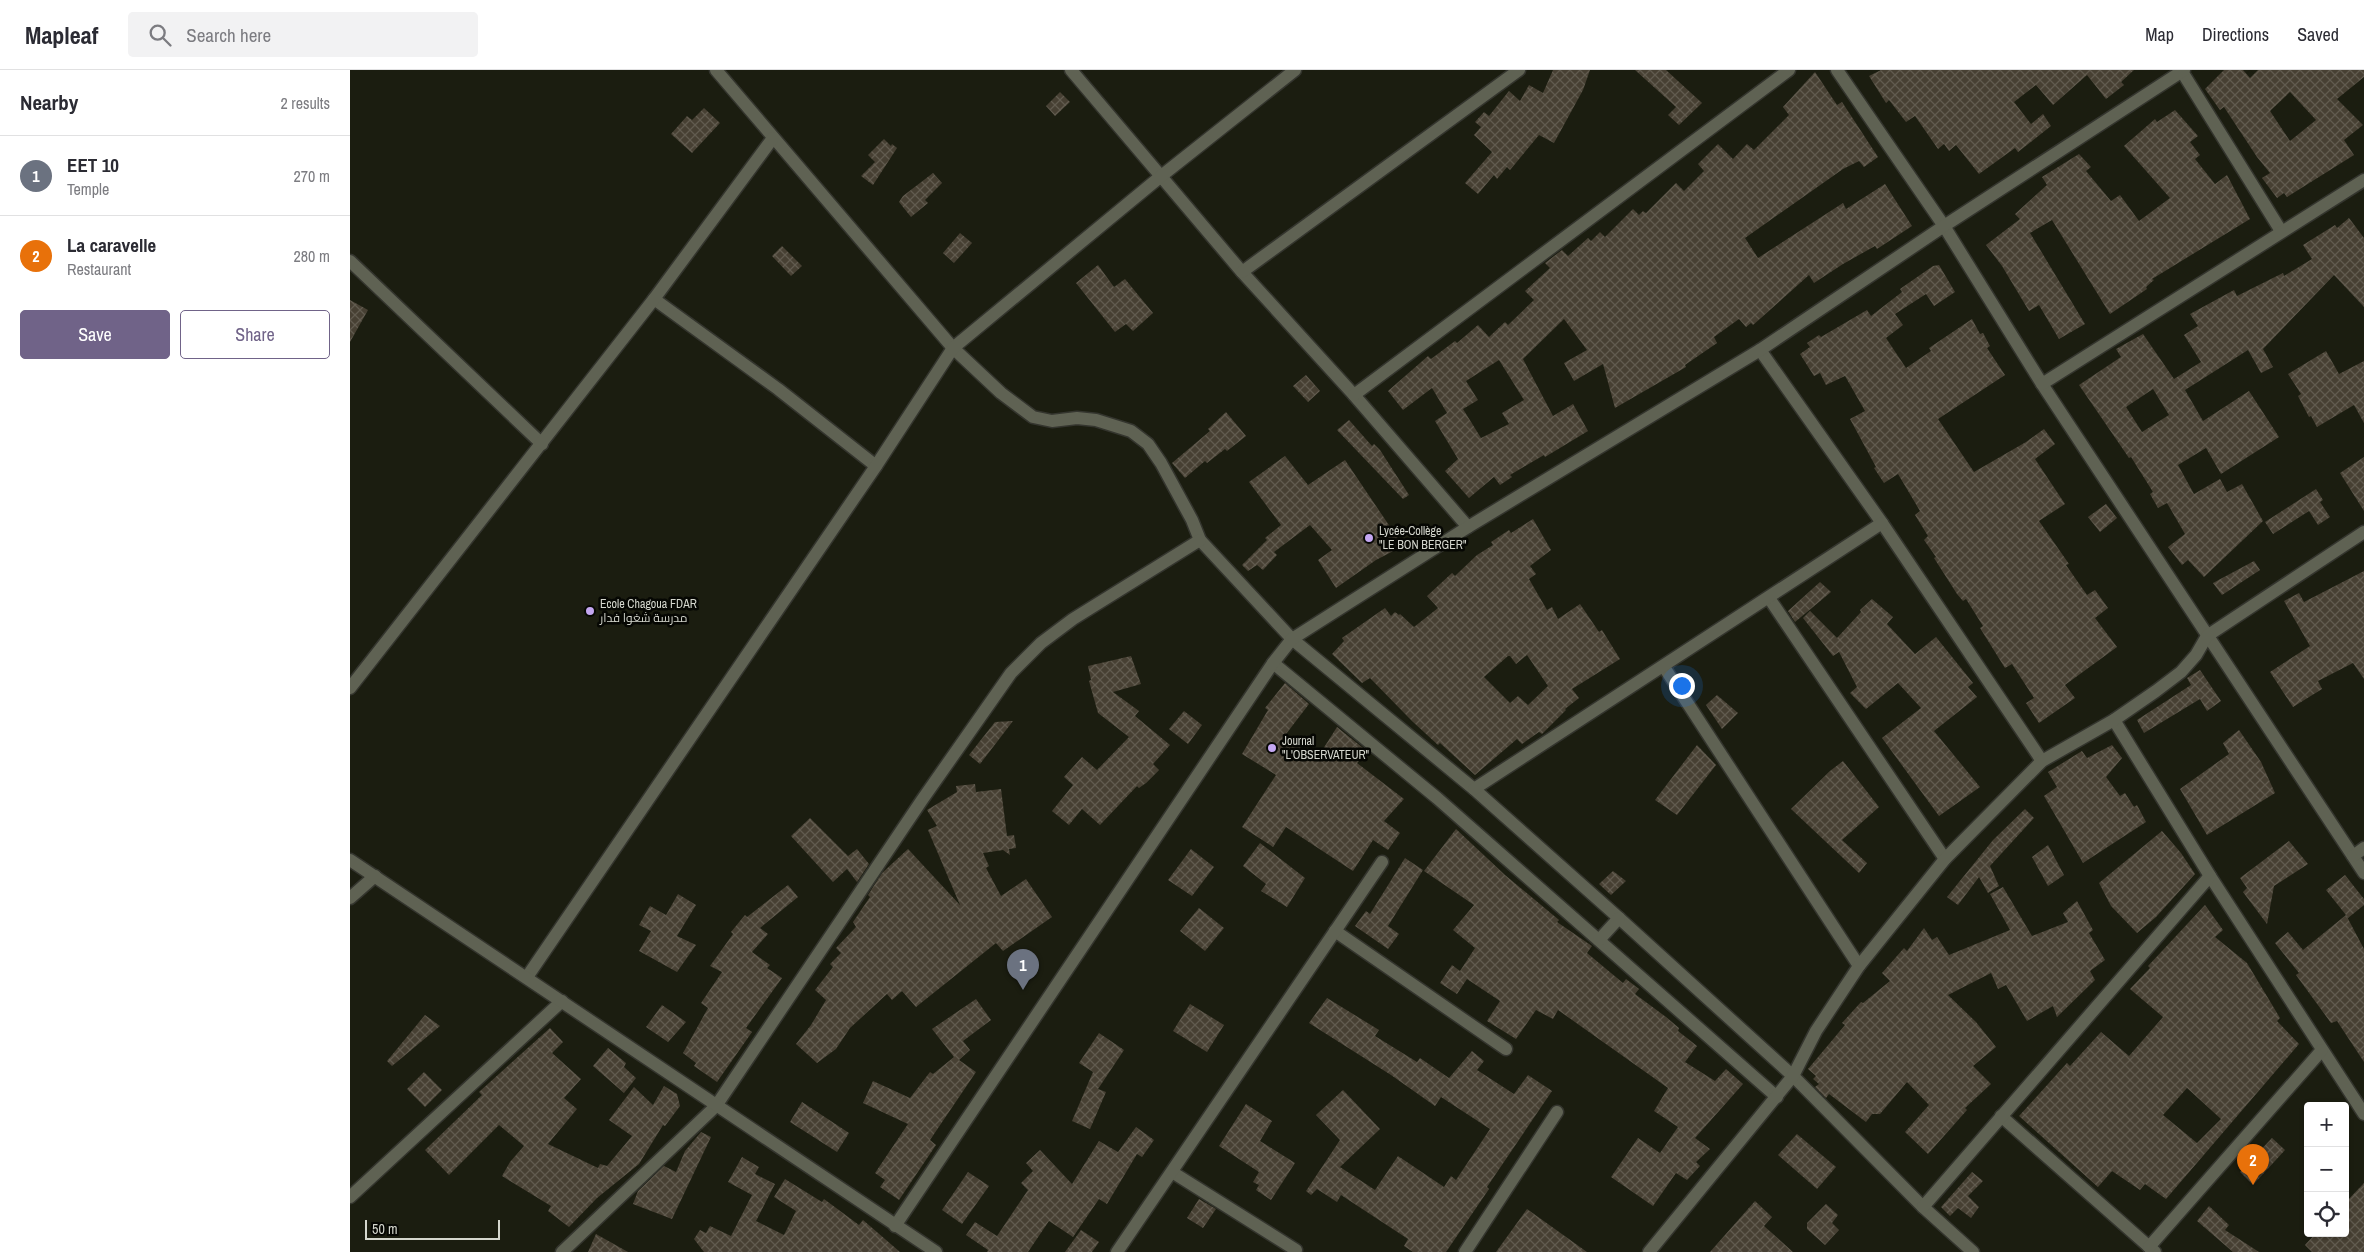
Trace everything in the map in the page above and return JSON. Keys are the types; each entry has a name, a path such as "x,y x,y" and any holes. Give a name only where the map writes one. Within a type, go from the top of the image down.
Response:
{"street":[{"path":"1071,70 1242,272 1354,395 1468,527"},
{"path":"527,977 876,466 953,348 1160,176 1295,70"},
{"path":"1242,272 1519,70"},
{"path":"1354,395 1789,70"},
{"path":"1837,70 1944,226 2042,384 2206,636 2364,873"},
{"path":"895,1226 1273,663 1292,638 1468,527 1760,350 1944,226 2183,70 2281,231"},
{"path":"719,71 773,138 953,348 1006,398 1033,417 1052,421 1077,418 1096,420 1132,431 1148,444 1161,463 1192,520 1200,540 1292,638 1474,789 1619,918 1793,1076 1923,1207 1973,1252"},
{"path":"350,688 654,299 773,138"},
{"path":"2042,384 2364,180"},
{"path":"350,261 542,444"},
{"path":"654,299 876,466"},
{"path":"1760,350 1882,523 2042,761"},
{"path":"1474,789 1664,667 1882,523"},
{"path":"1648,1252 1793,1076 1816,1030 1859,966 1945,859 2042,761 2114,720 2181,672 2196,655 2206,636 2364,532"},
{"path":"562,1252 716,1106 922,800 1011,673 1041,643 1073,619 1200,540"},
{"path":"1769,598 1945,859"},
{"path":"1273,663 1438,798 1777,1097"},
{"path":"1664,667 1859,966"},
{"path":"2114,720 2210,876 2364,1114"},
{"path":"2353,856 2364,848"},
{"path":"350,860 936,1252"},
{"path":"1117,1252 1382,862"},
{"path":"350,898 375,876"},
{"path":"1923,1207 2210,876"},
{"path":"1599,940 1619,918"},
{"path":"1335,932 1506,1049"},
{"path":"350,1197 562,1001"},
{"path":"2001,1116 2152,1250 2322,1050"},
{"path":"1465,1252 1557,1112"},
{"path":"1172,1172 1296,1250"}],"building":[{"path":"1553,70 1590,70 1583,90 1554,143 1539,135 1510,170 1507,167 1497,179 1494,175 1478,194 1465,183 1492,152 1474,135 1481,127 1475,122 1484,112 1489,116 1509,91 1520,101 1529,85 1543,93"},
{"path":"1635,70 1666,70 1702,103 1679,125 1668,115 1676,107"},
{"path":"1881,70 2134,70 2121,82 2124,85 2106,99 2087,75 2053,105 2036,85 2014,102 2031,124 2043,114 2051,126 2018,152 2015,148 1979,174 1956,145 1949,151 1944,144 1938,149 1915,116 1906,122 1889,100 1886,103 1869,76"},
{"path":"2224,70 2243,70 2250,78 2258,70 2364,70 2364,77 2337,99 2363,125 2344,140 2354,155 2287,197 2284,193 2277,198 2262,178 2270,173 2257,157 2224,107 2220,110 2205,89","holes":["2290,92 2316,120 2290,141 2270,111"]},
{"path":"1815,72 1837,105 1842,102 1878,157 1864,167 1859,161 1843,169 1745,238 1758,258 1843,203 1846,209 1885,184 1912,226 1877,249 1875,246 1814,283 1809,275 1753,325 1751,323 1746,327 1739,319 1714,337 1717,343 1685,365 1686,367 1615,408 1603,364 1574,381 1564,363 1587,350 1564,319 1523,359 1553,416 1573,404 1588,431 1545,457 1544,455 1510,475 1512,477 1500,485 1494,477 1469,498 1445,471 1458,459 1435,421 1447,413 1432,388 1403,410 1388,391 1428,356 1431,359 1455,341 1457,343 1478,325 1489,337 1505,322 1508,325 1534,300 1525,291 1550,268 1545,263 1562,250 1568,256 1588,238 1591,241 1600,232 1605,237 1633,209 1639,215 1643,211 1646,213 1676,183 1684,191 1704,171 1698,164 1718,144 1733,159 1747,144 1754,150 1789,115 1783,107","holes":["1499,360 1524,400 1502,413 1509,424 1481,438 1463,409 1478,400 1466,381"]},
{"path":"1060,92 1070,102 1055,116 1046,106"},
{"path":"704,108 720,123 692,153 671,134 687,116 692,120"},
{"path":"2175,110 2198,136 2190,142 2200,155 2195,159 2215,184 2227,175 2250,219 2152,279 2154,280 2146,287 2147,289 2110,314 2052,220 2030,233 2085,324 2059,339 2039,305 2029,311 2002,266 1986,245 2020,219 2015,214 2047,185 2042,177 2079,154 2091,167 2086,171 2111,201 2120,195 2139,221 2170,198 2124,146 2155,119 2157,122"},
{"path":"884,139 891,146 892,144 897,148 873,185 861,176 875,162 868,155"},
{"path":"933,173 942,183 925,200 928,203 911,217 899,202 903,196"},
{"path":"2349,218 2364,238 2364,307 2334,275 2263,349 2273,367 2261,373 2248,350 2185,390 2203,421 2249,391 2279,437 2221,474 2206,448 2178,465 2194,494 2220,479 2227,492 2242,484 2263,521 2204,577 2188,560 2182,565 2168,547 2185,534 2167,503 2158,508 2150,494 2153,492 2131,457 2129,458 2079,385 2121,357 2116,349 2143,334 2174,379 2201,362 2184,335 2198,326 2190,314 2234,290 2237,296 2283,273 2284,276 2312,259 2303,245 2335,225 2337,228","holes":["2153,389 2169,415 2142,432 2126,407"]},
{"path":"960,233 972,243 954,263 943,253"},
{"path":"782,246 802,266 791,276 772,256"},
{"path":"1098,265 1114,287 1125,279 1153,313 1133,331 1126,324 1115,332 1076,283"},
{"path":"1939,265 1955,292 1934,306 1926,294 1895,314 1903,325 1886,338 1906,368 1931,351 1929,348 1972,319 1980,334 1983,333 1990,346 1987,348 2005,375 1938,419 1974,472 2026,442 2044,429 2055,444 2035,459 2065,504 2039,521 2069,564 2066,565 2087,595 2095,590 2108,608 2095,618 2117,647 2065,685 2075,698 2039,723 2026,703 2034,698 2012,664 2005,668 1980,628 1983,626 1966,599 1963,601 1957,594 1934,558 1936,557 1924,540 1928,536 1915,515 1920,511 1898,474 1884,483 1874,468 1876,467 1850,419 1865,411 1845,376 1826,385 1820,373 1814,376 1800,354 1810,347 1807,343 1819,335 1821,337 1867,310 1871,316 1902,292 1900,289 1933,266"},
{"path":"350,300 368,310 350,342"},
{"path":"2326,351 2339,374 2364,361 2364,423 2354,405 2317,427 2311,416 2309,417 2298,396 2301,394 2288,374"},
{"path":"1306,375 1320,391 1308,402 1293,386"},
{"path":"1226,412 1246,436 1227,451 1225,449 1207,463 1205,461 1185,478 1172,463 1210,431 1208,429"},
{"path":"1349,420 1372,446 1374,444 1380,450 1409,495 1403,499 1337,430"},
{"path":"1285,456 1308,485 1345,460 1403,546 1376,560 1336,588 1318,560 1332,550 1310,525 1274,552 1277,555 1263,570 1257,565 1248,571 1242,565 1267,540 1265,538 1281,525 1249,482"},
{"path":"2364,457 2364,511 2340,473"},
{"path":"2316,489 2323,500 2320,502 2330,517 2318,525 2309,511 2273,534 2265,522"},
{"path":"2106,504 2117,518 2100,532 2088,517"},
{"path":"1533,519 1551,550 1530,566 1536,574 1529,579 1547,610 1552,607 1558,619 1580,604 1599,632 1602,630 1620,659 1572,689 1579,698 1565,709 1542,734 1539,732 1522,744 1517,739 1475,775 1440,743 1438,745 1412,721 1370,678 1362,683 1332,654 1344,641 1342,638 1385,608 1391,616 1395,612 1400,614 1414,627 1438,608 1427,596 1452,573 1455,576 1477,555 1493,545 1491,542 1509,530 1511,533","holes":["1527,655 1548,686 1528,705 1518,696 1510,703 1484,677 1508,656 1516,664"]},
{"path":"2254,561 2260,570 2222,595 2213,583"},
{"path":"2364,571 2364,679 2353,663 2318,681 2322,689 2293,707 2270,672 2310,646 2284,601 2299,593 2304,602"},
{"path":"1820,582 1831,592 1795,622 1788,611"},
{"path":"1872,599 1893,617 1887,624 1915,654 1936,637 1973,683 1968,687 1977,697 1934,731 1980,787 1939,816 1882,738 1921,708 1898,683 1866,709 1850,693 1857,687 1839,652 1833,656 1803,618 1810,611 1837,638 1861,612 1860,610"},
{"path":"1131,656 1141,684 1113,692 1139,711 1135,716 1170,745 1153,764 1159,770 1146,783 1139,788 1137,786 1100,825 1082,809 1069,825 1052,811 1073,785 1064,777 1082,757 1097,770 1129,737 1098,713 1089,681 1091,680 1088,666"},
{"path":"2200,670 2221,701 2207,711 2200,699 2144,733 2137,720 2191,685 2187,678"},
{"path":"1285,683 1309,704 1283,738 1318,757 1337,727 1368,752 1357,763 1404,799 1384,821 1400,833 1388,850 1373,840 1353,871 1286,827 1273,847 1242,827 1276,775 1242,754 1268,710 1265,708"},
{"path":"1717,695 1738,713 1722,729 1706,705"},
{"path":"1184,711 1202,725 1188,744 1169,729"},
{"path":"1013,721 980,764 969,755 995,722"},
{"path":"2239,730 2261,762 2275,793 2207,835 2180,789 2229,754 2223,743"},
{"path":"1697,745 1716,765 1677,815 1655,800"},
{"path":"2112,745 2122,758 2106,777 2120,796 2125,793 2134,807 2137,805 2146,822 2083,863 2044,796 2057,787 2048,772 2082,751 2087,758"},
{"path":"1843,761 1879,807 1842,840 1867,863 1859,873 1791,809"},
{"path":"975,784 976,792 1001,789 1007,836 1014,835 1016,848 1009,849 1010,855 1003,850 983,853 989,866 986,868 1001,896 1026,879 1052,917 1003,951 996,943 916,1007 902,991 892,1000 887,994 850,1028 836,1049 817,1063 796,1044 811,1025 826,1000 815,990 833,967 830,964 841,953 836,948 856,927 853,922 870,897 868,895 882,873 908,849 960,905 928,830 937,826 927,810 957,792 956,786"},
{"path":"2025,809 2034,818 1990,866 1999,886 1988,893 1979,877 1958,905 1947,897 1993,840"},
{"path":"810,818 848,856 857,849 869,864 857,882 847,869 833,882 791,836"},
{"path":"1456,829 1505,875 1559,920 1557,922 1592,946 1587,953 1623,983 1626,979 1639,989 1635,994 1666,1017 1679,1028 1678,1031 1697,1046 1685,1062 1715,1081 1726,1069 1743,1084 1695,1138 1710,1149 1696,1162 1700,1166 1687,1180 1676,1173 1653,1206 1611,1177 1638,1138 1660,1153 1678,1127 1654,1111 1668,1088 1558,1010 1553,1019 1536,1010 1516,1039 1487,1021 1500,1001 1467,979 1457,994 1440,983 1452,965 1460,971 1475,948 1453,930 1474,905 1424,871"},
{"path":"2162,831 2181,853 2195,874 2156,917 2137,933 2111,906 2099,883"},
{"path":"2289,841 2308,864 2274,886 2267,924 2243,892 2247,888 2240,878"},
{"path":"1260,843 1305,878 1287,907 1261,891 1266,884 1243,866"},
{"path":"2048,845 2064,875 2048,886 2032,857"},
{"path":"1191,849 1214,867 1192,896 1168,880"},
{"path":"1405,858 1423,870 1388,926 1399,934 1388,949 1355,926 1366,911 1370,914"},
{"path":"1613,871 1626,881 1611,895 1599,884"},
{"path":"2345,875 2364,899 2364,905 2348,918 2326,890"},
{"path":"788,885 798,897 760,928 768,934 752,952 770,965 767,968 782,978 746,1028 752,1032 717,1082 694,1066 696,1063 683,1053 708,1008 701,1003 722,972 710,966 733,934 731,932 745,915 747,917"},
{"path":"2003,887 2032,936 2068,922 2063,913 2077,901 2093,930 2089,933 2105,960 2090,971 2095,980 2057,1017 2053,1006 2027,1021 2006,985 1998,989 1991,973 1948,995 1976,1022 1996,1047 1973,1066 1991,1084 1965,1108 1967,1110 1928,1154 1905,1132 1929,1105 1907,1082 1880,1114 1872,1114 1866,1122 1829,1094 1826,1098 1815,1087 1819,1084 1813,1079 1816,1076 1808,1069 1845,1025 1842,1023 1861,1002 1863,1003 1890,981 1882,973 1904,948 1907,951 1924,928 1932,940 1937,937 1949,955 2010,930 1990,894"},
{"path":"678,894 696,905 677,936 696,945 677,972 639,951 651,931 639,925 650,906 666,915"},
{"path":"2205,905 2223,930 2215,937 2247,963 2280,1018 2277,1021 2299,1044 2166,1199 2145,1184 2140,1190 2112,1171 2098,1187 2019,1116 2067,1063 2070,1066 2101,1032 2129,1056 2163,1017 2130,989 2150,968 2148,966","holes":["2187,1088 2221,1119 2197,1143 2163,1115"]},
{"path":"1199,908 1224,928 1205,951 1180,931"},
{"path":"2346,915 2364,949 2364,1062 2337,1021 2331,1023 2296,975 2299,973 2275,943 2288,932 2303,950"},
{"path":"1327,998 1379,1030 1375,1036 1417,1062 1420,1058 1449,1078 1472,1051 1484,1061 1477,1070 1514,1094 1528,1075 1552,1091 1446,1252 1413,1252 1404,1246 1408,1239 1341,1195 1337,1202 1317,1189 1311,1195 1306,1191 1340,1140 1316,1115 1343,1090 1380,1129 1340,1167 1375,1190 1398,1156 1444,1187 1451,1176 1456,1180 1490,1129 1441,1097 1435,1106 1391,1075 1309,1023"},
{"path":"976,999 991,1020 963,1041 970,1050 959,1060 976,1072 930,1140 936,1145 899,1200 880,1187 885,1180 875,1173 908,1124 863,1103 873,1081 910,1098 930,1072 933,1074 954,1057 932,1029"},
{"path":"1190,1004 1224,1025 1207,1052 1173,1031"},
{"path":"662,1005 686,1022 668,1042 646,1027"},
{"path":"425,1015 440,1026 392,1066 387,1061"},
{"path":"550,1028 563,1042 552,1053 581,1079 564,1098 577,1109 548,1144 598,1168 600,1164 607,1166 632,1136 609,1120 634,1087 653,1105 664,1086 677,1094 680,1106 665,1126 663,1125 639,1164 597,1198 569,1227 548,1211 551,1206 502,1176 510,1162 524,1146 499,1125 449,1175 425,1150 482,1095 479,1092"},
{"path":"1099,1033 1124,1050 1098,1089 1106,1092 1090,1129 1072,1121 1093,1072 1079,1063"},
{"path":"608,1048 626,1063 624,1067 636,1078 624,1093 593,1066"},
{"path":"424,1072 442,1090 425,1107 407,1089"},
{"path":"802,1102 849,1133 837,1152 790,1122"},
{"path":"1246,1104 1272,1121 1260,1141 1295,1163 1271,1200 1256,1190 1259,1185 1253,1182 1259,1172 1219,1146"},
{"path":"1136,1127 1154,1140 1142,1157 1137,1154 1107,1204 1099,1199 1073,1237 1049,1221 1028,1252 987,1252 988,1250 966,1235 975,1222 997,1236 1028,1190 1021,1183 1033,1171 1026,1163 1040,1150 1072,1184 1099,1141 1118,1152"},
{"path":"701,1132 711,1137 672,1219 633,1204 638,1191 664,1166 676,1172 685,1151"},
{"path":"1797,1134 1836,1167 1817,1189 1778,1155"},
{"path":"2272,1138 2285,1150 2253,1185 2240,1172"},
{"path":"742,1157 759,1167 755,1174 775,1184 756,1221 784,1235 796,1211 774,1197 785,1179 822,1202 824,1199 859,1225 863,1220 900,1252 704,1252 694,1239 700,1230 706,1233 710,1226 731,1236 752,1195 728,1182"},
{"path":"968,1172 989,1186 962,1224 942,1210"},
{"path":"1972,1172 1983,1181 1968,1196 1979,1207 1971,1218 1958,1208 1950,1216 1941,1207"},
{"path":"2364,1183 2364,1252 2312,1252 2305,1245 2312,1237 2349,1237 2349,1199"},
{"path":"1199,1199 1216,1209 1203,1228 1187,1218"},
{"path":"1755,1201 1772,1217 1764,1226 1793,1252 1710,1252"},
{"path":"1826,1204 1838,1215 1832,1223 1839,1230 1825,1245 1807,1229 1807,1223"},
{"path":"2209,1206 2229,1225 2225,1230 2259,1252 2233,1252 2197,1221"},
{"path":"1527,1209 1587,1252 1496,1252"},
{"path":"1081,1230 1099,1242 1092,1252 1065,1252"},
{"path":"596,1234 628,1252 588,1252"}],"place":[{"name":"Lycée-Collège \"LE BON BERGER\"","path":"1369,538"},
{"name":"Ecole Chagoua FDAR مدرسة شغوا فدار","path":"590,611"},
{"name":"Journal \"L'OBSERVATEUR\"","path":"1272,748"},
{"name":"EET 10","path":"1023,990"},
{"name":"La caravelle","path":"2253,1185"}]}
